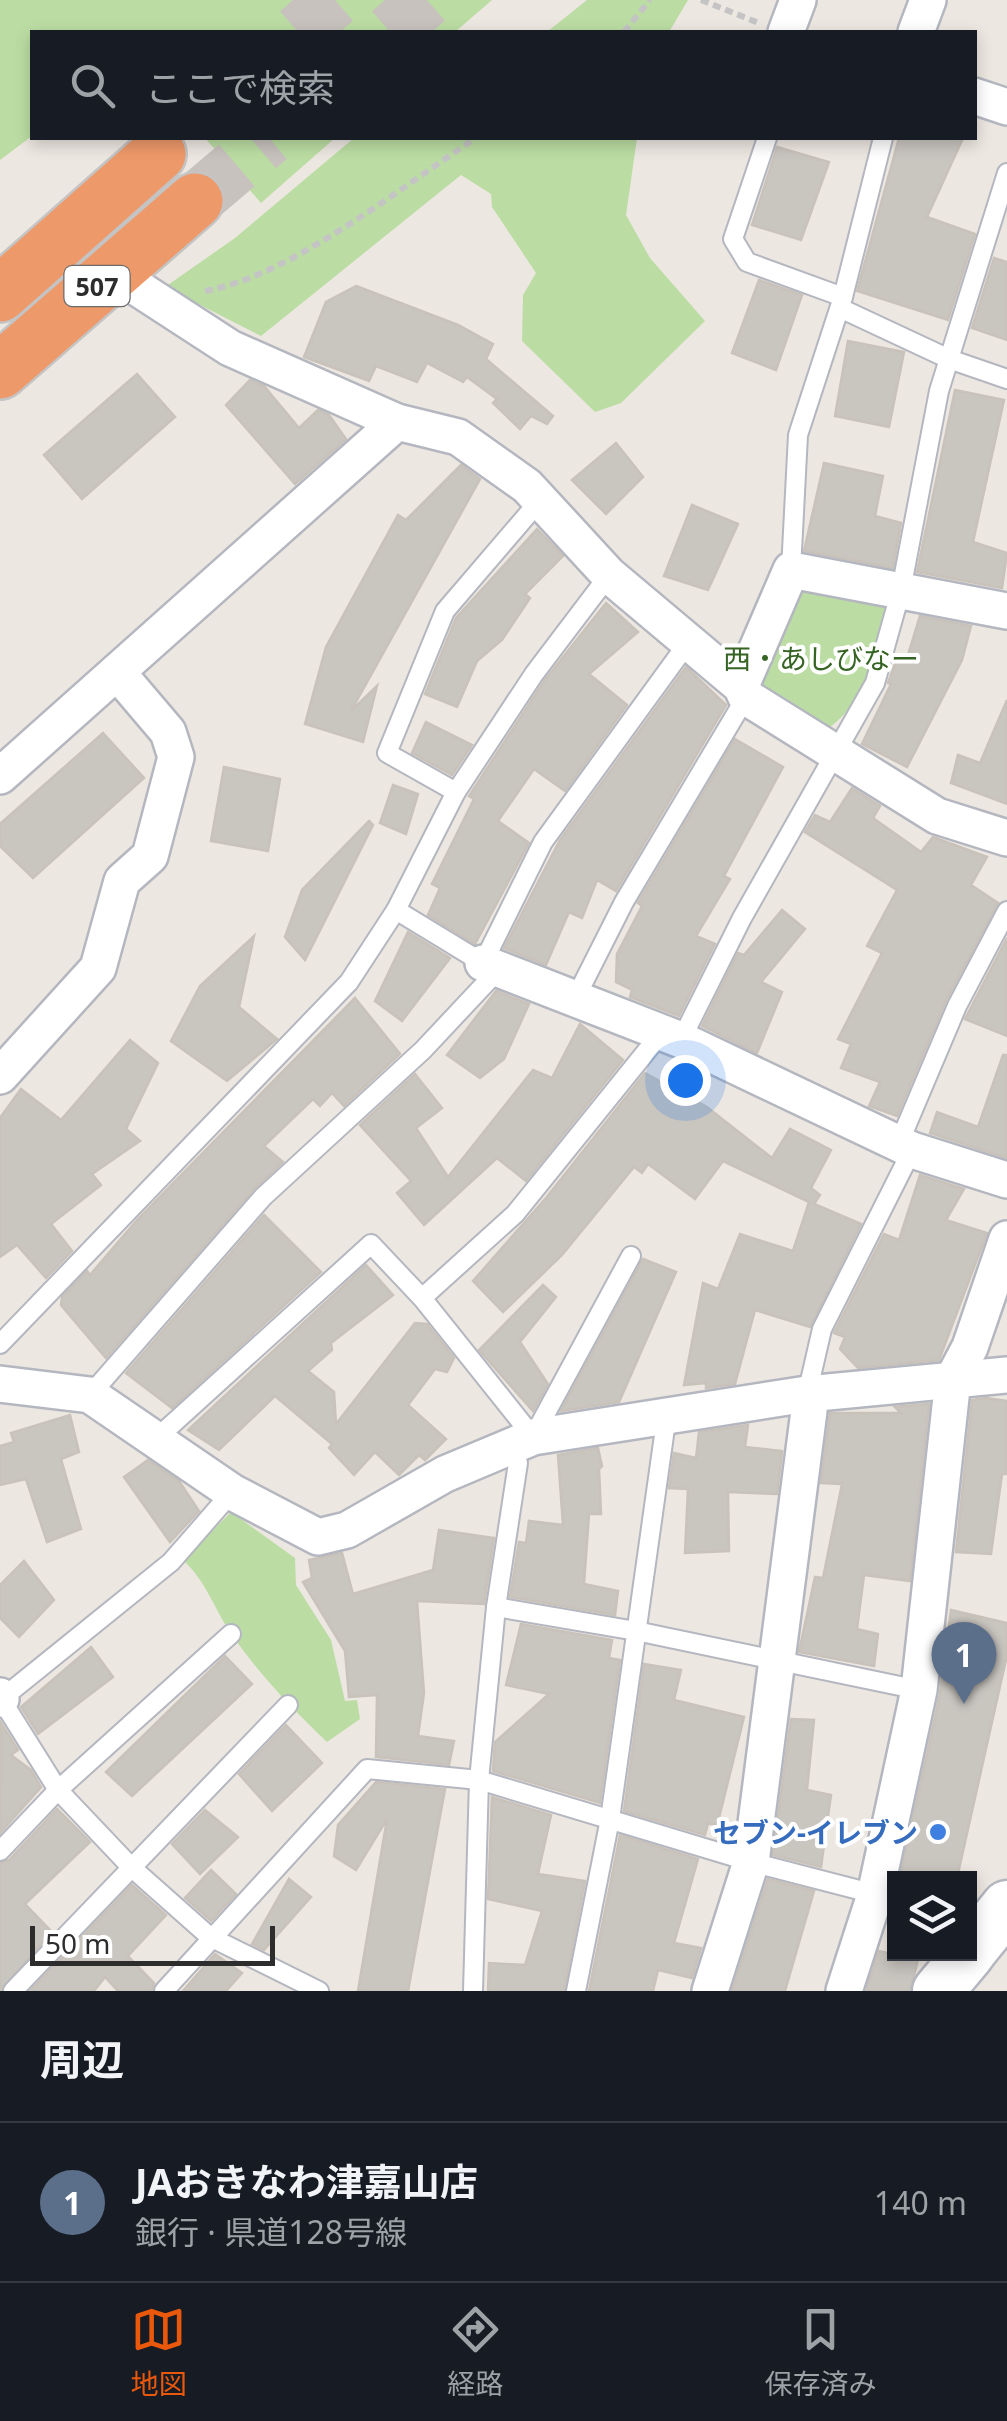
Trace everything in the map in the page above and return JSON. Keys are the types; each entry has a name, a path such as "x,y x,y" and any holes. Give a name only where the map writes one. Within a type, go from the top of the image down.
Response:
{"highway":[{"name":"507","path":"0,294 158,154"},
{"name":"507","path":"0,371 134,286 196,201"}],"main road":[{"path":"938,1991 984,1929"}],"street":[{"path":"776,29 798,0"},
{"path":"917,30 928,0"},
{"path":"977,97 1007,107"},
{"path":"134,286 230,348 397,422 458,437 541,499 608,575 744,691 832,754 937,816 1007,838"},
{"path":"0,776 397,422"},
{"path":"744,691 790,570 1007,610"},
{"path":"0,1076 98,968 122,881 150,856 176,757 168,732 116,672"},
{"path":"491,966 672,1036 905,1146 1007,1180"},
{"path":"844,1991 885,1897 919,1690 953,1379 970,1347 1007,1238"},
{"path":"0,1384 90,1395 158,1437 232,1492 318,1537 347,1530 444,1474 521,1440 807,1394 1007,1375"},
{"path":"710,1991 751,1862 810,1411 807,1394"}],"lane":[{"path":"766,140 734,238 747,262 841,302 948,359 1007,380"},
{"path":"790,570 798,435 841,302 883,140"},
{"path":"422,1298 515,1214 672,1036 875,683 901,590 948,359 1007,173"},
{"path":"456,792 387,753 445,611 541,499"},
{"path":"0,1344 349,982 396,910 456,792 534,674 608,575"},
{"path":"90,1395 263,1197 424,1050 491,966 543,842 687,644"},
{"path":"575,999 624,902 744,691"},
{"path":"396,910 491,966"},
{"path":"807,1394 822,1329 905,1146 957,1006 1007,911"},
{"path":"158,1437 371,1244 422,1298 521,1440"},
{"path":"473,1991 478,1780 496,1608 521,1440 632,1256"},
{"path":"576,1991 610,1820 667,1414"},
{"path":"232,1492 171,1562 0,1698 58,1790 131,1866 210,1937 319,1991"},
{"path":"496,1608 636,1631 919,1690"},
{"path":"0,1852 58,1790 231,1634"},
{"path":"12,1991 288,1705"},
{"path":"164,1991 366,1768 478,1780 751,1862 885,1897"}],"path":[{"path":"626,30 650,0"},
{"path":"701,0 776,29"},
{"path":"134,286 233,286 280,266 473,140"}],"green space":[{"path":"0,0 492,0 457,30 30,30 30,138 0,160"},
{"path":"587,0 688,0 670,30 550,30"},
{"path":"207,140 333,140 261,203"},
{"path":"352,140 637,140 626,215 650,258 705,321 621,403 595,412 522,341 523,295 536,273 492,207 491,194 461,175 261,336 165,287 235,238"},
{"name":"西・あしびなー","path":"798,585 892,594 864,684 829,728 763,688 756,673"},
{"path":"231,1512 295,1558 296,1585 331,1640 345,1701 357,1700 360,1719 327,1742 255,1666 227,1628 199,1578 183,1560"}],"building":[{"path":"898,140 962,140 927,217 975,234 948,320 857,291"},
{"path":"777,147 829,162 801,240 752,225"},
{"path":"994,258 1007,262 1007,340 972,328"},
{"path":"759,280 802,295 776,370 732,353"},
{"path":"356,286 458,325 493,344 486,359 553,416 547,424 531,416 520,429 493,403 497,399 467,377 463,382 427,363 417,382 376,366 369,381 304,357 326,302"},
{"path":"848,341 904,352 889,427 835,416"},
{"path":"137,374 175,417 82,499 44,455"},
{"path":"250,380 264,386 299,428 318,410 329,415 346,439 295,484 226,405"},
{"path":"955,390 1004,400 973,542 1007,553 1002,588 917,572"},
{"path":"616,443 643,477 606,514 572,480"},
{"path":"824,463 883,476 875,516 901,523 893,568 804,551"},
{"path":"461,465 480,479 351,711 377,686 363,742 305,724 326,647 398,515 406,520"},
{"path":"692,505 738,524 708,590 664,576"},
{"path":"537,529 563,556 525,594 530,598 502,640 477,661 457,707 425,694 456,618"},
{"path":"606,603 638,632 589,674 627,705 565,791 534,769 498,821 529,843 475,944 428,915 440,888 432,884 474,799 469,796 544,681"},
{"path":"920,616 971,626 962,660 907,767 862,744 891,684 888,683 898,656 907,658"},
{"path":"686,667 726,705 616,891 597,880 582,918 569,912 546,965 504,948 560,840"},
{"path":"1007,700 1007,804 951,783 958,755 980,763"},
{"path":"426,722 472,745 452,775 412,753"},
{"path":"103,733 144,778 33,878 0,846 0,824"},
{"path":"735,739 783,767 724,876 730,879 696,936 715,944 679,1016 630,997 632,990 616,982 617,954 642,906 638,903"},
{"path":"224,767 280,779 268,851 211,841"},
{"path":"393,785 418,794 406,834 380,823"},
{"path":"852,788 880,806 873,818 921,852 933,837 987,857 971,885 998,903 946,1001 897,1116 869,1106 880,1082 841,1068 851,1044 838,1039 882,953 867,946 897,890 805,832 815,815 830,822"},
{"path":"369,821 373,825 305,960 285,937 302,890"},
{"path":"782,910 805,929 761,982 782,992 757,1053 702,1026 738,953 744,955"},
{"path":"408,932 450,958 402,1021 375,1001"},
{"path":"254,936 239,1007 277,1039 227,1081 171,1041 200,986"},
{"path":"1007,938 1007,1036 965,1019"},
{"path":"496,991 529,1004 504,1059 480,1078 447,1055"},
{"path":"355,998 400,1054 344,1106 332,1093 320,1106 313,1099 264,1146 283,1162 254,1189 106,1358 61,1305 62,1297 87,1271 90,1275 137,1220"},
{"path":"580,1024 623,1060 526,1181 497,1158 424,1225 397,1193 411,1181 360,1125 415,1074 442,1108 416,1128 448,1177 533,1070 552,1078"},
{"path":"130,1040 158,1063 126,1129 140,1141 92,1174 101,1185 51,1224 72,1251 46,1278 17,1245 0,1257 0,1118 21,1089 61,1120"},
{"path":"1003,1055 1007,1055 1007,1158 930,1133 937,1112 978,1127"},
{"path":"645,1073 707,1107 772,1158 790,1129 831,1150 811,1188 820,1195 814,1204 861,1224 810,1327 755,1310 735,1384 706,1388 706,1383 684,1385 703,1283 718,1289 740,1234 793,1251 809,1202 723,1161 695,1199 648,1164 642,1173 634,1167 562,1255 503,1312 473,1281 546,1198"},
{"path":"920,1175 964,1189 946,1220 987,1233 939,1360 858,1368 840,1349 845,1337 834,1333 884,1234 899,1240"},
{"path":"264,1215 321,1272 172,1408 126,1373"},
{"path":"643,1259 676,1272 619,1402 561,1411"},
{"path":"366,1265 393,1295 331,1343 332,1350 308,1371 334,1392 336,1424 415,1323 427,1324 454,1358 447,1372 435,1369 408,1405 446,1439 425,1460 419,1455 399,1475 375,1452 354,1475 329,1448 332,1444 275,1396 219,1450 188,1430"},
{"path":"543,1285 556,1297 520,1342 548,1384 533,1411 479,1350"},
{"path":"972,1400 1007,1401 1007,1474 1002,1474 991,1554 956,1552"},
{"path":"929,1404 910,1581 864,1575 857,1629 878,1634 874,1666 799,1652 815,1577 823,1578 842,1484 821,1483 830,1413 901,1413 895,1407"},
{"path":"70,1415 79,1452 61,1459 81,1529 47,1542 26,1479 0,1485 0,1446 14,1442 11,1433"},
{"path":"748,1425 745,1447 782,1451 777,1494 728,1492 729,1551 685,1553 688,1489 669,1488 674,1453 696,1458 699,1432"},
{"path":"598,1448 602,1466 601,1514 589,1514 584,1584 618,1591 615,1615 510,1597 519,1542 526,1543 529,1521 563,1525 558,1455"},
{"path":"148,1460 179,1481 199,1511 170,1542 124,1477"},
{"path":"439,1530 494,1538 484,1604 417,1601 424,1693 418,1736 454,1741 449,1765 376,1757 377,1695 349,1697 345,1651 303,1582 312,1578 309,1560 342,1553 353,1594 433,1570"},
{"path":"24,1561 54,1600 19,1637 0,1618 0,1585"},
{"path":"951,1610 1007,1623 1007,1655 959,1871 902,1871 940,1694"},
{"path":"521,1624 612,1640 609,1658 620,1660 600,1803 493,1771 495,1742 549,1694 506,1685"},
{"path":"91,1647 113,1677 38,1734 21,1707"},
{"path":"225,1656 252,1684 132,1796 106,1772"},
{"path":"644,1664 681,1670 674,1700 744,1717 717,1826 708,1823 705,1835 624,1811"},
{"path":"791,1719 814,1720 807,1790 831,1795 821,1867 773,1855"},
{"path":"1,1723 18,1750 11,1755 31,1770 41,1787 0,1833"},
{"path":"286,1725 322,1763 272,1811 239,1774"},
{"path":"376,1782 445,1789 408,1991 358,1991 387,1819 356,1870 334,1856 338,1825"},
{"path":"492,1797 551,1815 538,1874 585,1881 564,1991 488,1991 489,1963 525,1965 542,1911 488,1899"},
{"path":"57,1809 90,1842 25,1904 52,1932 0,1991 0,1863 9,1860"},
{"path":"205,1810 238,1837 200,1874 172,1844"},
{"path":"620,1835 698,1859 674,1943 701,1948 692,1978 658,1970 653,1991 589,1991"},
{"path":"211,1870 236,1894 211,1921 185,1898"},
{"path":"289,1879 311,1897 264,1950 252,1944"},
{"path":"768,1879 814,1891 785,1991 732,1991"},
{"path":"132,1885 166,1915 128,1956 154,1983 152,1991 118,1991 105,1977 94,1991 30,1991"},
{"path":"879,1951 887,1953 887,1961 918,1961 910,1991 866,1991"},
{"path":"215,1954 242,1973 226,1991 183,1991"}],"tunnel":[{"path":"300,30 335,0"},
{"path":"392,30 427,0"},
{"path":"195,201 267,140"}],"place":[{"name":"JAおきなわ津嘉山店","path":"964,1704"},
{"name":"セブン-イレブン","path":"938,1832"}]}
